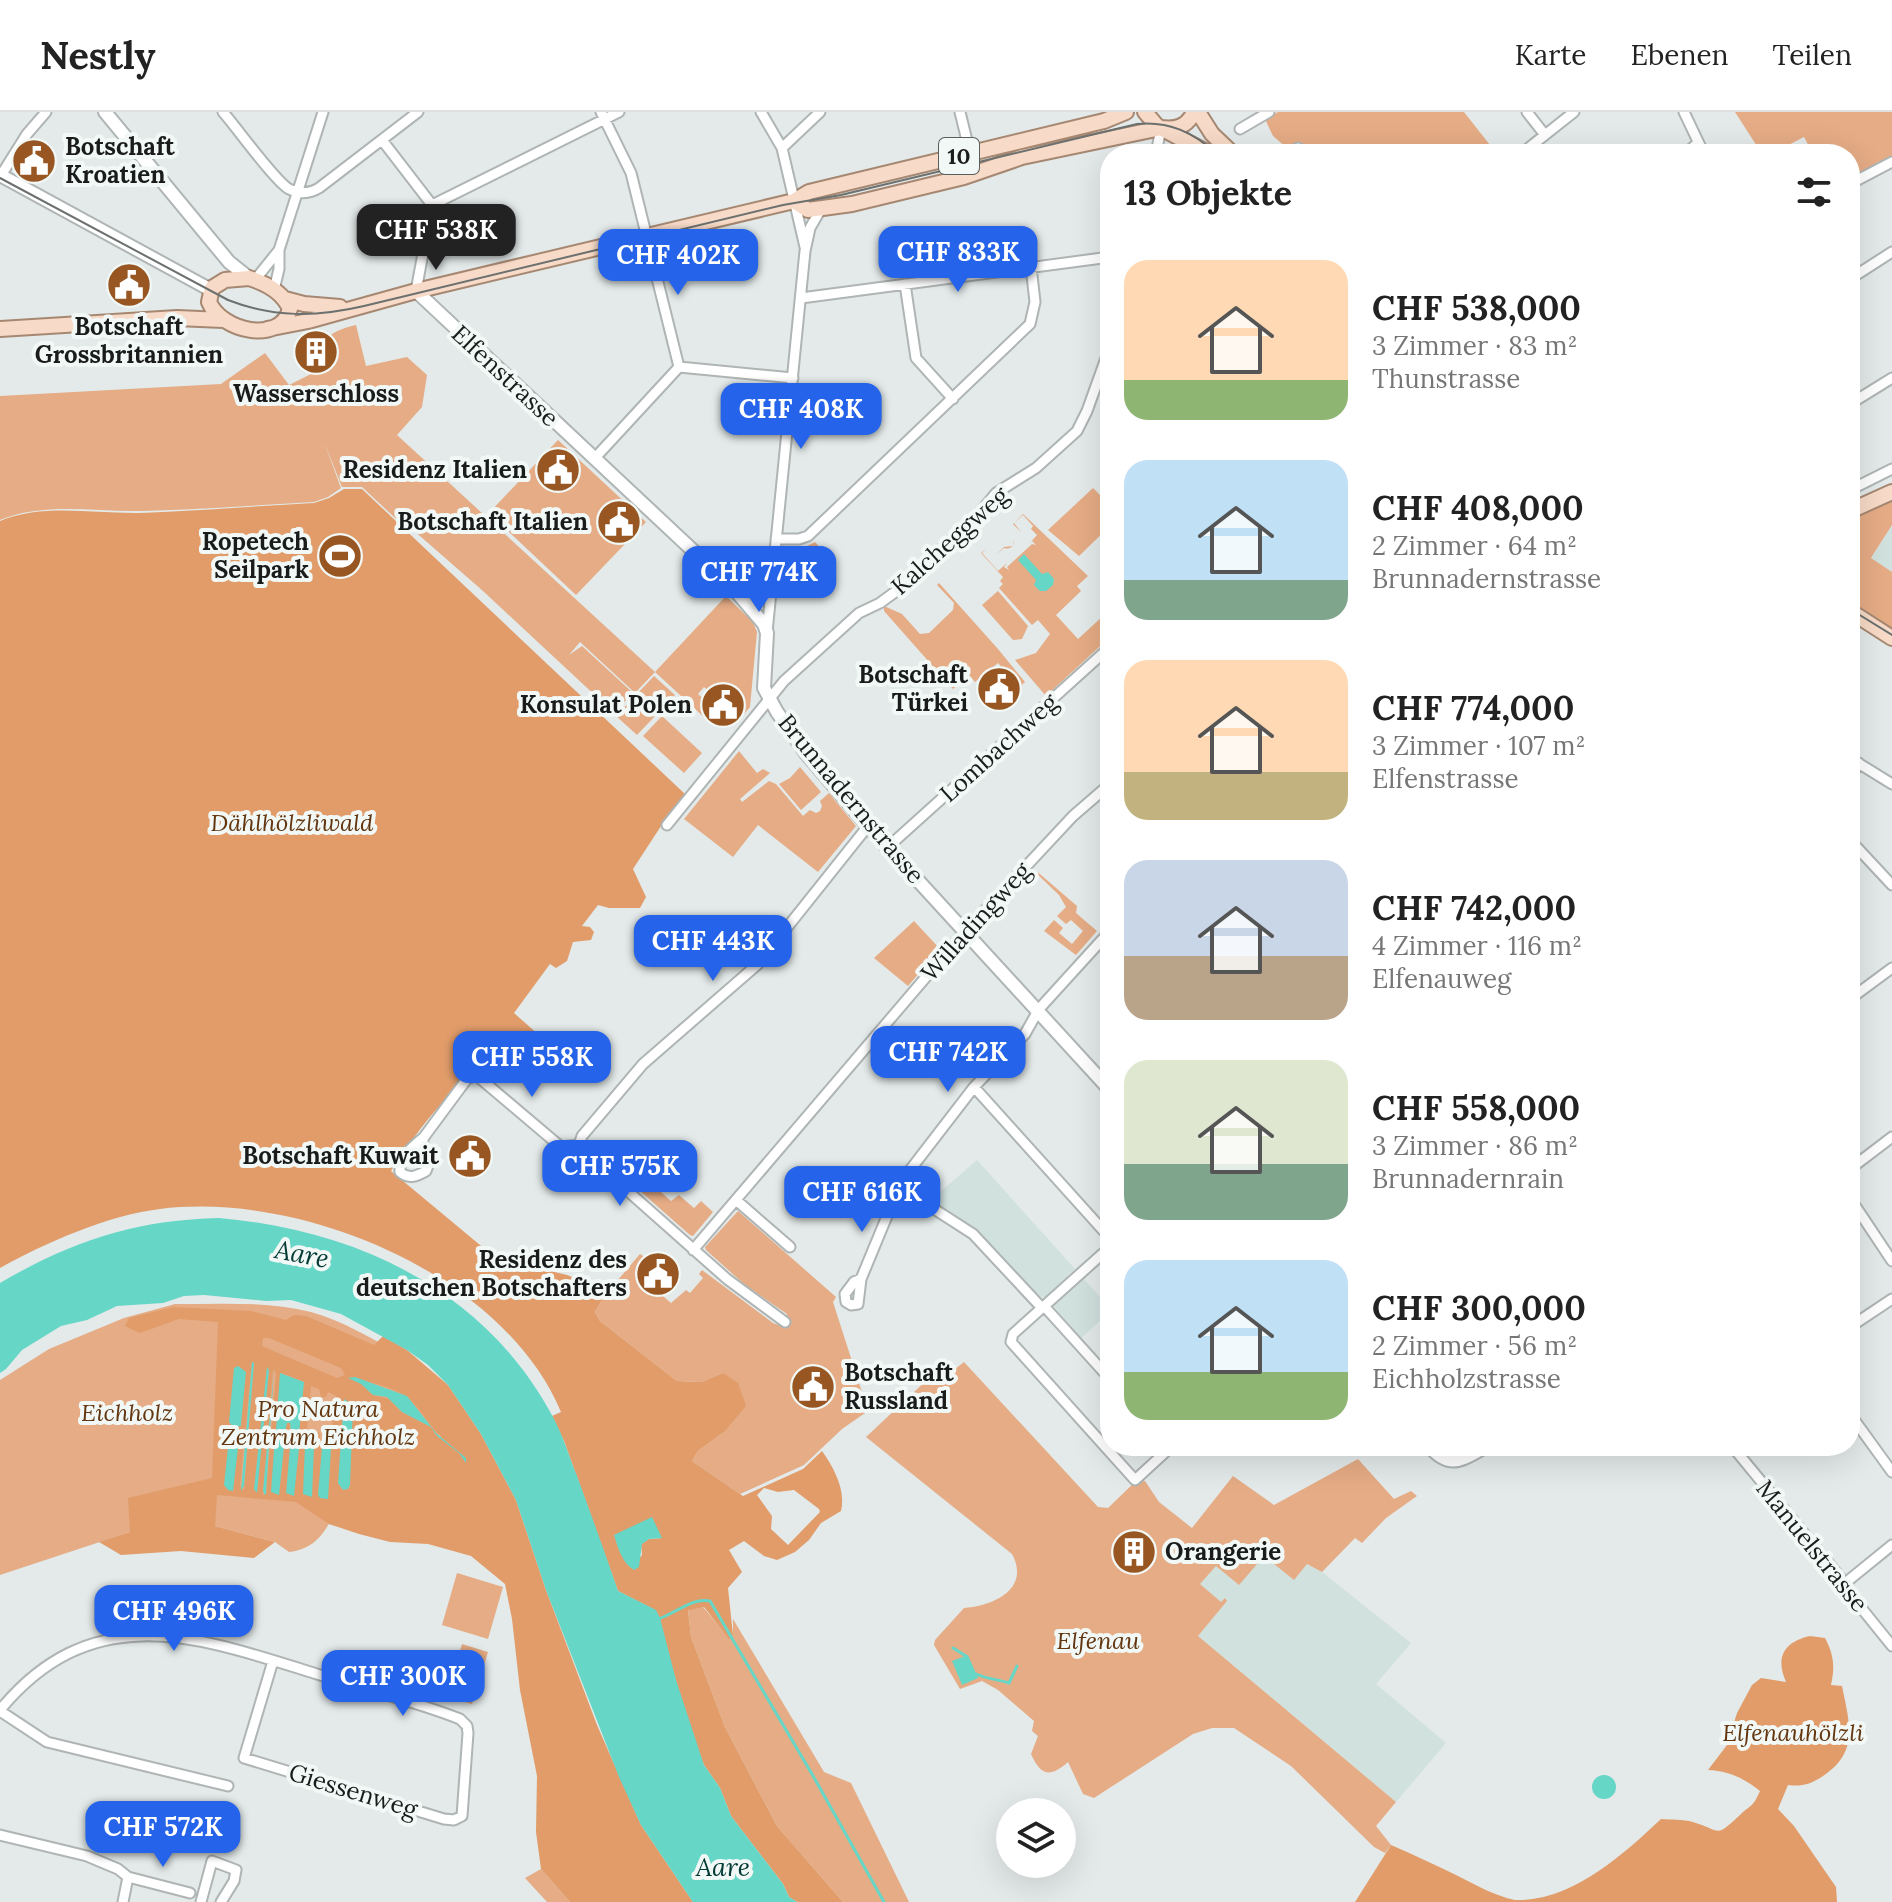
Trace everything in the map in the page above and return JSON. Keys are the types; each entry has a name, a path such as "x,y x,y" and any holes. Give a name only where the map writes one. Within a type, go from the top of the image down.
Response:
{"main road":[{"name":"10","path":"267,329 794,201 809,192 1112,119 1126,112"},
{"path":"1145,112 1161,128 1191,144"},
{"path":"1161,128 1182,126 1196,112 1222,144"},
{"name":"10","path":"794,201 808,210 821,209 964,177 1022,157 1161,128"},
{"path":"0,329 177,318 223,320 238,328 267,329 288,315 289,306 280,295 252,279 221,281 211,297 177,318"},
{"name":"10","path":"280,295 304,304 353,307"},
{"path":"211,297 223,320"},
{"path":"1860,506 1892,492"},
{"path":"1860,617 1892,638"}],"street":[{"path":"46,112 25,137 0,176 211,297"},
{"path":"105,112 229,262 252,279 279,250"},
{"path":"223,112 280,182 297,192 308,193 319,188 418,112"},
{"path":"280,295 279,250 323,112"},
{"path":"432,205 603,116 619,112"},
{"name":"Brunnadernstrasse","path":"761,112 782,148 805,251"},
{"path":"782,148 820,112"},
{"path":"960,112 970,153"},
{"path":"1240,129 1269,112"},
{"path":"1527,112 1545,135"},
{"path":"1534,144 1574,112"},
{"path":"1684,112 1698,143"},
{"path":"603,116 631,171 679,367"},
{"path":"1158,144 1161,128"},
{"path":"382,140 432,205 416,291"},
{"path":"1860,179 1892,162"},
{"name":"Brunnadernstrasse","path":"821,209 810,228 805,251 763,679 769,698 805,752 868,826 1100,1079"},
{"path":"1860,273 1892,252"},
{"path":"801,298 1100,258"},
{"path":"776,539 808,536 1032,321 1035,302 1031,267"},
{"path":"905,284 916,358 953,399"},
{"name":"Elfenstrasse","path":"416,291 735,590 763,621 767,633"},
{"path":"679,367 793,378"},
{"path":"594,459 679,367"},
{"name":"Kalcheggweg","path":"667,825 784,681 859,613 881,602 966,526 996,493 1036,468 1077,431 1100,375"},
{"path":"1860,398 1892,378"},
{"path":"1860,485 1892,469"},
{"path":"735,590 757,597 771,589"},
{"name":"Lombachweg","path":"888,847 1100,656"},
{"path":"1860,765 1892,784"},
{"name":"Willadingweg","path":"693,1250 966,931 1073,816 1100,793"},
{"path":"579,1145 582,1136 639,1068 758,964 868,826"},
{"path":"1860,851 1892,885"},
{"path":"903,1189 904,1179 920,1155 974,1087 1025,1034 1039,1009 1100,942"},
{"path":"1860,992 1892,968"},
{"path":"424,1137 459,1088 470,1076 476,1075 561,1147 579,1145"},
{"path":"974,1087 1100,1227"},
{"path":"1860,1161 1892,1137"},
{"path":"579,1145 693,1250 785,1322"},
{"path":"861,1279 897,1192 903,1189"},
{"path":"903,1189 973,1234 1100,1368"},
{"path":"736,1200 790,1247"},
{"path":"1860,1213 1892,1261"},
{"path":"1100,1256 1013,1334 1011,1342 1100,1441"},
{"path":"1860,1320 1892,1299"},
{"path":"1860,1428 1892,1472"},
{"path":"1113,1456 1135,1480 1160,1456"},
{"path":"1439,1456 1454,1461 1465,1456"},
{"name":"Manuelstrasse","path":"1740,1456 1892,1646"},
{"path":"1844,1584 1892,1545"},
{"path":"228,1786 43,1741 0,1710 20,1688 61,1658 111,1639 151,1635 183,1637 273,1661"},
{"name":"Giessenweg","path":"273,1661 460,1719 467,1726 468,1733 462,1816 454,1820 244,1758 273,1661"},
{"path":"0,1835 87,1856 118,1869 128,1877 190,1893"},
{"path":"201,1902 212,1861 236,1870 234,1881 221,1902"},
{"path":"123,1902 128,1877"}],"shaded area":[{"path":"1892,525 1892,572 1871,559"},
{"path":"977,1160 1075,1269 1045,1297 1037,1296 973,1227 931,1200"},
{"path":"1082,1277 1100,1297 1100,1321 1081,1338 1052,1304"},
{"path":"1264,1555 1307,1564 1322,1572 1411,1643 1376,1684 1446,1743 1396,1802 1198,1636 1227,1601 1221,1603 1200,1584 1216,1565"}],"green space":[{"path":"1278,112 1464,112 1489,144 1282,144 1273,136 1265,119"},
{"path":"1735,112 1892,112 1892,158 1860,175 1860,144 1808,144 1804,137 1790,144 1756,144"},
{"path":"356,325 366,366 407,357 427,375 422,407 397,435 655,672 635,693 580,642 569,655 582,646 633,693 614,713 483,591 412,529 409,531 362,487 342,487 324,442 341,488 314,502 162,510 34,511 0,520 0,396 221,384 265,353 289,385 311,374 316,354 324,340 337,331"},
{"path":"558,440 646,522 576,595 489,513"},
{"path":"1093,488 1100,495 1100,536 1079,556 1048,530"},
{"name":"Dählhölzliwald","path":"344,489 362,489 686,795 633,869 646,897 640,908 598,905 582,926 590,927 594,932 591,940 573,942 567,961 556,968 550,964 514,1013 540,1036 545,1046 529,1062 506,1064 465,1083 432,1114 391,1171 486,1250 567,1275 590,1284 605,1295 595,1312 600,1321 677,1381 701,1382 723,1373 738,1383 746,1406 724,1432 698,1451 692,1461 743,1496 803,1469 822,1451 835,1472 840,1487 841,1511 821,1523 809,1540 795,1552 777,1560 764,1556 744,1541 729,1550 742,1572 728,1588 733,1635 729,1639 704,1607 688,1610 691,1637 725,1727 777,1826 843,1902 797,1902 789,1897 783,1884 731,1816 692,1735 655,1610 618,1591 564,1441 552,1416 561,1412 533,1363 494,1320 446,1282 392,1252 334,1229 274,1214 216,1207 160,1209 119,1217 57,1240 0,1268 0,521 34,512 162,512 314,503","holes":["764,1488 778,1492 794,1490 819,1509 820,1512 788,1545 771,1529 772,1516 757,1495","614,1535 662,1538 649,1539 641,1544 642,1555 638,1560"]},
{"path":"1892,495 1892,525 1871,558 1892,572 1892,637 1860,616 1860,509"},
{"path":"1023,514 1088,576 1077,586 1081,591 1056,615 1078,639 1100,619 1100,646 1046,696 1015,660 1036,653 1050,634 1038,620 1032,625 999,588 1003,577 981,553 986,549 982,553 998,571 1007,563 1004,567 1009,570 1007,567 1032,544 1036,545 1032,541 1029,544 1037,535 1023,515 1014,523"},
{"path":"815,542 826,554 822,568 808,576 785,577 783,564 788,550"},
{"path":"939,583 1025,682 1019,687 998,663 975,682 969,675 953,689 884,611 884,606 902,614 920,634 929,633 953,610 954,603 937,585"},
{"path":"998,591 1028,626 1022,639 1013,640 982,605"},
{"path":"726,596 753,622 757,632 750,707 744,714 736,707 743,699 733,691 723,702 704,687 698,694 714,708 706,719 655,672"},
{"path":"654,676 675,695 637,735 616,716"},
{"path":"662,716 702,753 684,773 643,736"},
{"path":"739,751 757,773 763,769 770,773 740,799 742,802 769,781 776,784 803,816 810,810 820,811 820,801 829,793 856,826 818,872 758,825 733,857 684,819"},
{"path":"800,767 821,792 801,810 779,784"},
{"path":"1034,869 1077,906 1076,913 1097,931 1076,955 1044,931 1054,920 1063,928 1059,933 1072,944 1083,931 1071,920 1066,924 1057,916 1066,907"},
{"path":"914,921 940,949 908,986 874,958"},
{"path":"651,1179 652,1184 671,1201 679,1195 694,1208 701,1201 713,1212 693,1236 640,1191"},
{"path":"738,1211 836,1297 833,1302 868,1411 842,1429 804,1465 740,1494 692,1461 698,1451 724,1432 723,1373 701,1382 677,1381 600,1321 595,1312 605,1295 640,1254 656,1265 644,1274 644,1280 671,1303 686,1290 690,1293 703,1278 699,1274 702,1270 781,1326 787,1320 787,1314 745,1285 706,1250 705,1247"},
{"path":"175,1304 294,1308 346,1325 401,1355 495,1554 329,1524 313,1543 289,1552 275,1542 215,1526 130,1532 0,1575 0,1380 49,1349 124,1318"},
{"path":"173,1307 251,1311 286,1320 294,1315 306,1316 374,1345 383,1336 407,1350 448,1385 481,1434 516,1500 597,1725 641,1825 693,1902 570,1902 541,1869 536,1832 537,1776 520,1690 505,1584 471,1556 428,1544 390,1542 359,1534 329,1524 296,1502 217,1495 215,1526 275,1542 254,1558 181,1551 121,1555 99,1542 130,1532 128,1498 212,1478 218,1322 179,1319 140,1333 125,1326 129,1318","holes":["263,1338 269,1338 341,1368 345,1375 337,1378 262,1345","252,1362 254,1363 244,1490 240,1486","273,1370 276,1373 266,1493 263,1495","281,1373 304,1382 291,1432 290,1423 287,1423 285,1431","349,1377 383,1386 407,1397 441,1437 431,1427 402,1412 390,1399 373,1395","311,1386 319,1389 321,1397 326,1397 328,1392 336,1396 330,1441 326,1444 321,1442 319,1432 316,1432 313,1441 306,1439"]},
{"name":"Elfenau","path":"964,1362 1098,1507 1108,1508 1137,1480 1145,1481 1159,1502 1192,1528 1233,1476 1274,1505 1358,1459 1394,1499 1411,1491 1417,1496 1386,1518 1362,1543 1355,1538 1322,1572 1307,1564 1294,1580 1264,1556 1239,1585 1216,1566 1200,1584 1221,1602 1225,1598 1227,1601 1198,1636 1396,1802 1376,1826 1391,1845 1385,1853 1374,1847 1291,1766 1234,1728 1212,1728 1193,1734 1094,1798 1083,1794 1068,1762 1051,1772 1038,1767 1031,1754 1038,1736 1032,1731 1034,1721 998,1690 982,1681 960,1689 934,1645 935,1640 964,1608 986,1604 1006,1593 1017,1577 1017,1566 1012,1554 866,1437 929,1378 946,1376"},
{"path":"457,1573 503,1587 488,1639 442,1625"},
{"path":"703,1607 729,1638 733,1635 733,1619 824,1772 851,1783 909,1902 843,1902 777,1826 725,1727 691,1637 688,1609"},
{"name":"Elfenauhölzli","path":"1810,1636 1825,1638 1830,1650 1833,1667 1831,1685 1842,1686 1849,1736 1843,1757 1835,1767 1814,1781 1798,1786 1788,1785 1778,1809 1794,1826 1836,1887 1837,1902 1355,1902 1391,1845 1486,1890 1515,1900 1536,1899 1576,1884 1613,1861 1661,1819 1689,1821 1722,1830 1752,1805 1760,1791 1736,1776 1708,1770 1727,1745 1737,1713 1752,1685 1761,1678 1786,1682 1781,1665 1784,1652 1794,1642"},
{"path":"462,1644 488,1652 472,1704 446,1697"},
{"path":"541,1869 570,1902 547,1902 525,1878"}],"water":[{"path":"1024,554 1042,574 1048,572 1054,579 1053,585 1046,591 1040,591 1034,585 1036,580 1018,560"},
{"name":"Aare","path":"219,1218 321,1236 368,1253 414,1275 455,1302 493,1335 526,1374 561,1433 618,1591 656,1610 660,1618 676,1680 704,1765 720,1788 731,1816 783,1884 789,1897 797,1902 693,1902 641,1825 619,1777 546,1590 516,1500 481,1434 448,1385 407,1350 341,1314 291,1300 184,1296 163,1303 117,1306 87,1320 61,1326 22,1350 0,1373 0,1283 53,1255 105,1236 159,1223"},
{"path":"252,1362 244,1486 241,1491"},
{"path":"238,1366 246,1372 241,1426 233,1427 229,1422 234,1368"},
{"path":"267,1367 269,1370 257,1493 254,1489"},
{"path":"274,1370 266,1494 265,1495 263,1491"},
{"path":"280,1373 304,1382 299,1434 291,1432 290,1423 287,1423 285,1432 276,1430"},
{"path":"355,1377 407,1396 437,1434 466,1458 466,1463 459,1453 437,1436 431,1427 402,1412 387,1397 373,1395 348,1378"},
{"path":"344,1399 353,1405 350,1485 343,1490 338,1483"},
{"path":"230,1429 240,1431 233,1491 224,1485"},
{"path":"275,1435 285,1437 279,1495 271,1492"},
{"path":"291,1436 300,1439 294,1496 286,1493"},
{"path":"305,1445 314,1446 312,1497 303,1494"},
{"path":"322,1447 331,1448 328,1499 318,1495"},
{"path":"652,1517 662,1538 649,1539 642,1544 639,1567 634,1570 623,1559 614,1535"},
{"path":"968,1655 978,1678 962,1685 952,1661"},
{"path":"1604,1775 1615,1782 1616,1787 1609,1798 1604,1799 1593,1792 1592,1787 1599,1776"}],"waterway":[{"path":"658,1619 690,1604 710,1601 884,1902"},
{"path":"953,1648 966,1656"},
{"path":"976,1674 1009,1683 1017,1666"}],"tram line":[{"path":"0,178 228,300 279,313 312,314 364,306 1137,124 1170,126 1204,144"},
{"path":"1860,615 1892,635"}],"place":[{"name":"Botschaft Kroatien","path":"34,161"},
{"name":"Botschaft Grossbritannien","path":"129,285"},
{"name":"Wasserschloss","path":"316,352"},
{"name":"Residenz Italien","path":"558,470"},
{"name":"Botschaft Italien","path":"619,522"},
{"name":"Ropetech Seilpark","path":"340,556"},
{"name":"Botschaft Türkei","path":"999,689"},
{"name":"Konsulat Polen","path":"723,705"},
{"name":"Botschaft Kuwait","path":"470,1156"},
{"name":"Residenz des deutschen Botschafters","path":"658,1274"},
{"name":"Botschaft Russland","path":"813,1387"},
{"name":"Orangerie","path":"1134,1552"}],"park label":[{"name":"Eichholz","path":"127,1413"},
{"name":"Pro Natura Zentrum Eichholz","path":"318,1423"}]}
